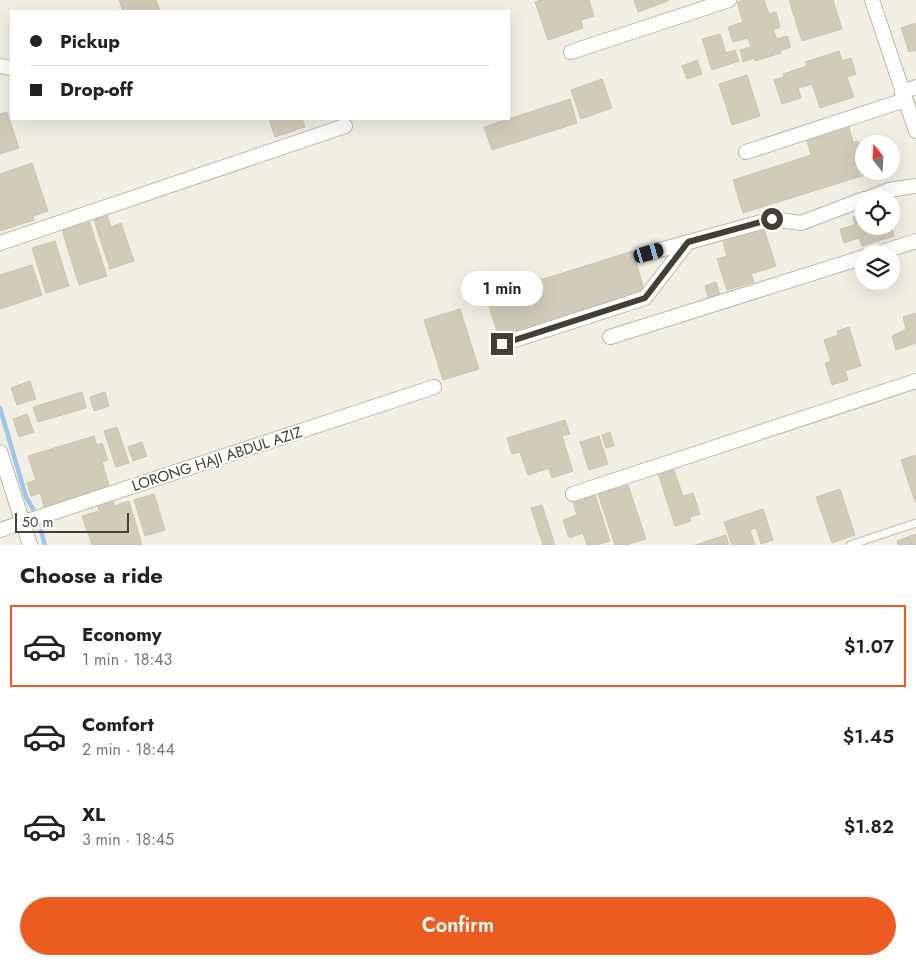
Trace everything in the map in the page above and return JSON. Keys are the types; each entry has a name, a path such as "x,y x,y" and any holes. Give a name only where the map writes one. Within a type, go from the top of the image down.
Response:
{"street":[{"path":"571,52 729,0"},
{"path":"872,0 916,131"},
{"path":"746,152 903,96 916,88"},
{"path":"0,243 345,126"},
{"path":"889,190 916,186"},
{"path":"649,253 772,219 801,223 855,203"},
{"path":"900,246 916,241"},
{"path":"502,344 645,298 688,242"},
{"path":"610,337 855,261"},
{"path":"573,494 916,381"},
{"name":"LORONG HAJI ABDUL AZIZ","path":"0,530 434,387"},
{"path":"0,452 30,545"}],"lane":[{"path":"850,545 916,523"}],"building":[{"path":"119,0 156,0 160,10 123,10"},
{"path":"541,0 589,0 594,16 581,20 583,28 548,40 535,2"},
{"path":"634,0 668,0 668,1 638,12"},
{"path":"764,0 769,14 776,12 780,27 773,30 777,39 787,36 791,47 780,51 781,53 755,61 754,58 743,62 740,50 751,47 748,38 733,42 728,27 743,22 737,2"},
{"path":"789,0 833,0 842,29 802,41"},
{"path":"916,23 916,50 909,52 901,28"},
{"path":"720,34 726,53 735,50 739,61 712,70 702,39"},
{"path":"839,51 842,61 851,58 856,74 847,77 854,97 820,108 812,84 798,88 801,98 782,104 774,80 784,77 783,74 807,66 805,62"},
{"path":"697,60 702,74 687,79 682,66"},
{"path":"747,75 760,116 732,125 719,84"},
{"path":"602,79 612,108 581,119 571,90"},
{"path":"570,99 577,123 492,150 484,127"},
{"path":"7,112 19,148 0,154 0,114"},
{"path":"269,120 302,120 305,127 275,137"},
{"path":"848,125 853,142 855,142 855,178 743,213 733,180 811,155 806,138"},
{"path":"32,163 48,211 33,216 34,220 0,231 0,174"},
{"path":"106,213 111,227 121,223 134,261 110,269 93,217"},
{"path":"88,217 107,276 79,285 61,227"},
{"path":"855,225 855,235 894,236 865,245 862,245 859,238 844,243 840,229"},
{"path":"764,229 776,266 751,274 754,282 727,290 717,259 727,256 723,242"},
{"path":"55,241 69,286 46,293 32,248"},
{"path":"633,251 645,293 499,338 486,297"},
{"path":"32,265 42,295 0,309 0,275"},
{"path":"716,282 720,296 709,300 705,286"},
{"path":"460,309 479,369 443,380 424,320"},
{"path":"916,313 916,343 896,350 892,336 906,329 903,317"},
{"path":"849,327 861,366 845,371 848,380 832,385 825,363 831,361 824,340 838,335 837,331"},
{"path":"30,381 36,399 17,405 11,388"},
{"path":"82,392 86,408 38,422 33,407"},
{"path":"105,392 109,406 94,411 90,397"},
{"path":"27,414 34,432 19,437 13,419"},
{"path":"565,420 570,434 562,436 573,471 552,478 549,468 528,475 520,452 512,454 507,438"},
{"path":"117,427 129,463 116,467 104,431"},
{"path":"610,432 614,446 606,448 602,435"},
{"path":"94,436 97,445 102,443 108,460 102,462 110,488 45,509 40,493 31,496 27,483 36,480 28,456"},
{"path":"599,436 608,464 589,470 580,442"},
{"path":"142,442 147,456 133,461 128,447"},
{"path":"916,455 916,502 915,502 901,460"},
{"path":"673,467 683,496 693,493 700,514 690,517 691,521 675,526 658,473"},
{"path":"628,485 646,539 626,545 615,545 598,494"},
{"path":"840,489 855,535 832,543 816,497"},
{"path":"154,494 165,530 145,536 134,500"},
{"path":"595,495 610,541 597,545 587,545 583,533 569,538 563,520 577,515 573,502"},
{"path":"113,500 114,506 129,501 142,545 92,545 82,516 99,511 98,505"},
{"path":"542,505 555,545 543,545 531,508"},
{"path":"763,509 773,540 761,544 756,528 750,530 755,545 732,545 724,522"},
{"path":"916,534 916,545 898,545 897,541"},
{"path":"726,535 729,545 695,545"}],"waterway":[{"path":"0,408 26,497 33,509"},
{"path":"41,531 45,545"}],"route":[{"path":"502,344 632,304 645,298 688,242 772,219"}]}
